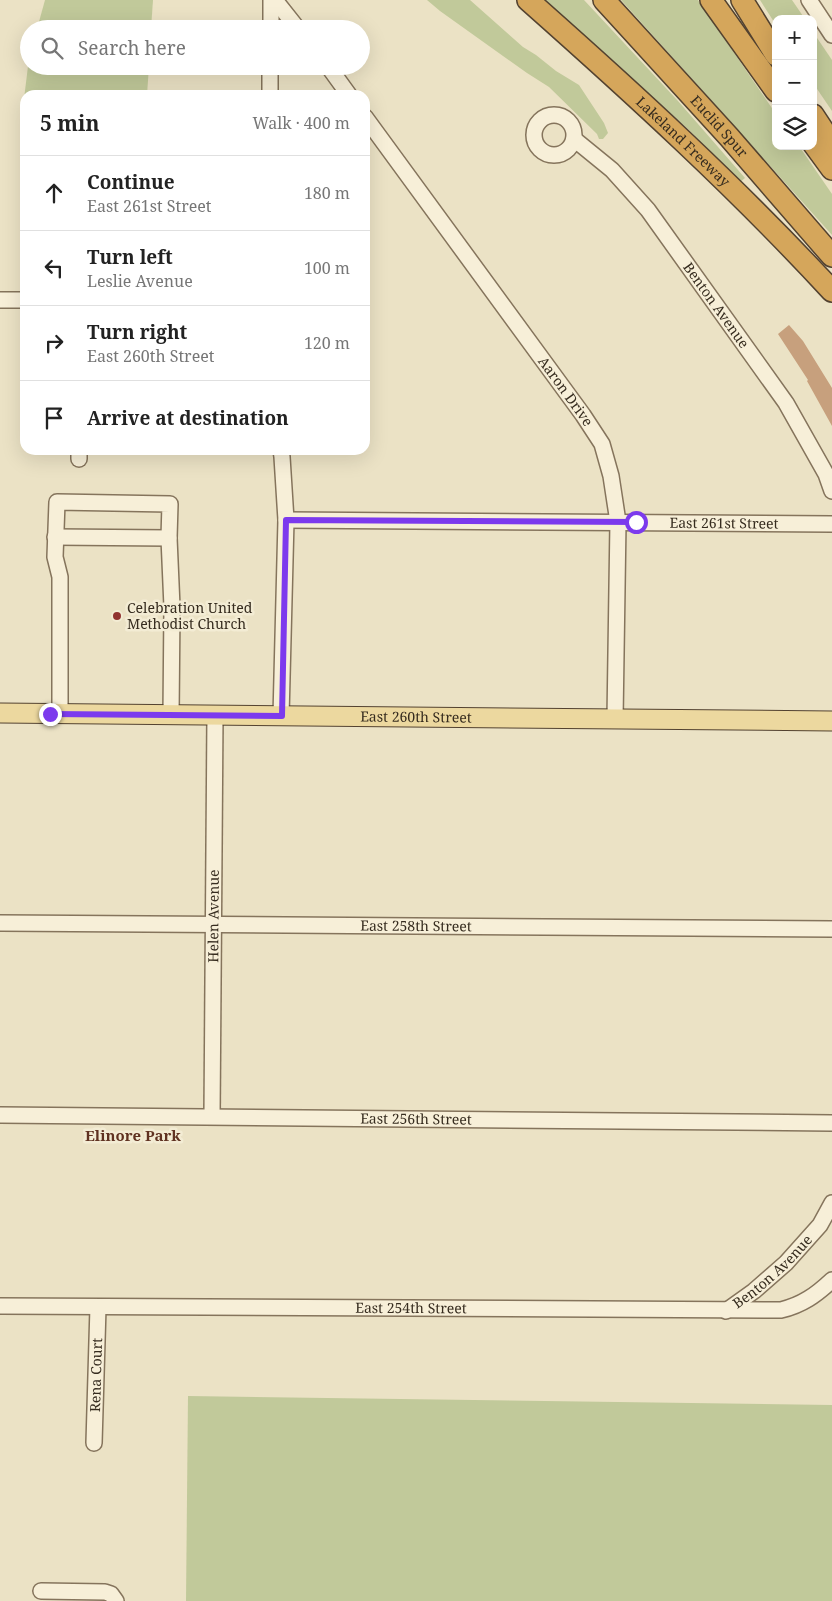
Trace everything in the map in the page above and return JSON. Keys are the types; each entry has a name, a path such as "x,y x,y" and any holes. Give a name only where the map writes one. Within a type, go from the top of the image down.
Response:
{"highway":[{"name":"Lakeland Freeway","path":"528,0 707,162 832,290"},
{"name":"Euclid Spur","path":"604,0 716,122 832,256"},
{"path":"711,0 772,85"},
{"path":"742,0 772,49"},
{"path":"817,121 832,144"},
{"path":"817,148 832,169"}],"main road":[{"name":"East 260th Street","path":"0,713 832,721"}],"street":[{"path":"271,0 271,20"},
{"path":"275,0 291,20"},
{"path":"809,0 832,34"},
{"path":"270,75 270,90"},
{"path":"335,75 345,90"},
{"name":"Aaron Drive","path":"370,124 583,415 602,444 611,476 618,522 615,719"},
{"name":"Benton Avenue","path":"574,138 612,170 648,210 786,403 826,474 832,491"},
{"path":"0,300 20,300"},
{"path":"282,455 286,520 282,716"},
{"path":"60,714 60,577 55,557 56,502 170,504 169,538 172,607 171,715"},
{"name":"East 261st Street","path":"286,520 832,524"},
{"path":"55,537 169,538"},
{"name":"Helen Avenue","path":"212,1116 215,715"},
{"name":"East 258th Street","path":"0,923 832,930"},
{"name":"East 256th Street","path":"0,1115 832,1122"},
{"name":"Benton Avenue","path":"726,1311 754,1291 786,1263 820,1225 832,1203"},
{"name":"East 254th Street","path":"0,1306 781,1310 798,1306 818,1294 832,1280"},
{"name":"Rena Court","path":"94,1443 98,1307"},
{"path":"41,1591 105,1592 111,1594 116,1601"}],"green space":[{"path":"45,0 153,0 152,20 39,20"},
{"path":"427,0 470,0 523,47 579,85 604,123 608,133 603,139 599,139 597,134 549,87"},
{"path":"544,0 584,0 678,101 745,178 740,182 689,130"},
{"path":"621,0 698,0 772,108 772,150 802,150 832,194 832,235"},
{"path":"760,0 792,0 802,15 772,15 772,19"},
{"path":"817,38 832,60 832,111 817,89"},
{"path":"27,75 148,75 147,90 25,90"},
{"path":"188,1396 832,1405 832,1601 186,1601"}],"building":[{"path":"789,325 803,341 832,388 832,426 808,380 778,334"}],"place":[{"name":"Celebration United Methodist Church","path":"117,616"}],"district":[{"name":"Elinore Park","path":"133,1136"}],"route":[{"path":"50,714 282,716 286,520 636,522"}]}
